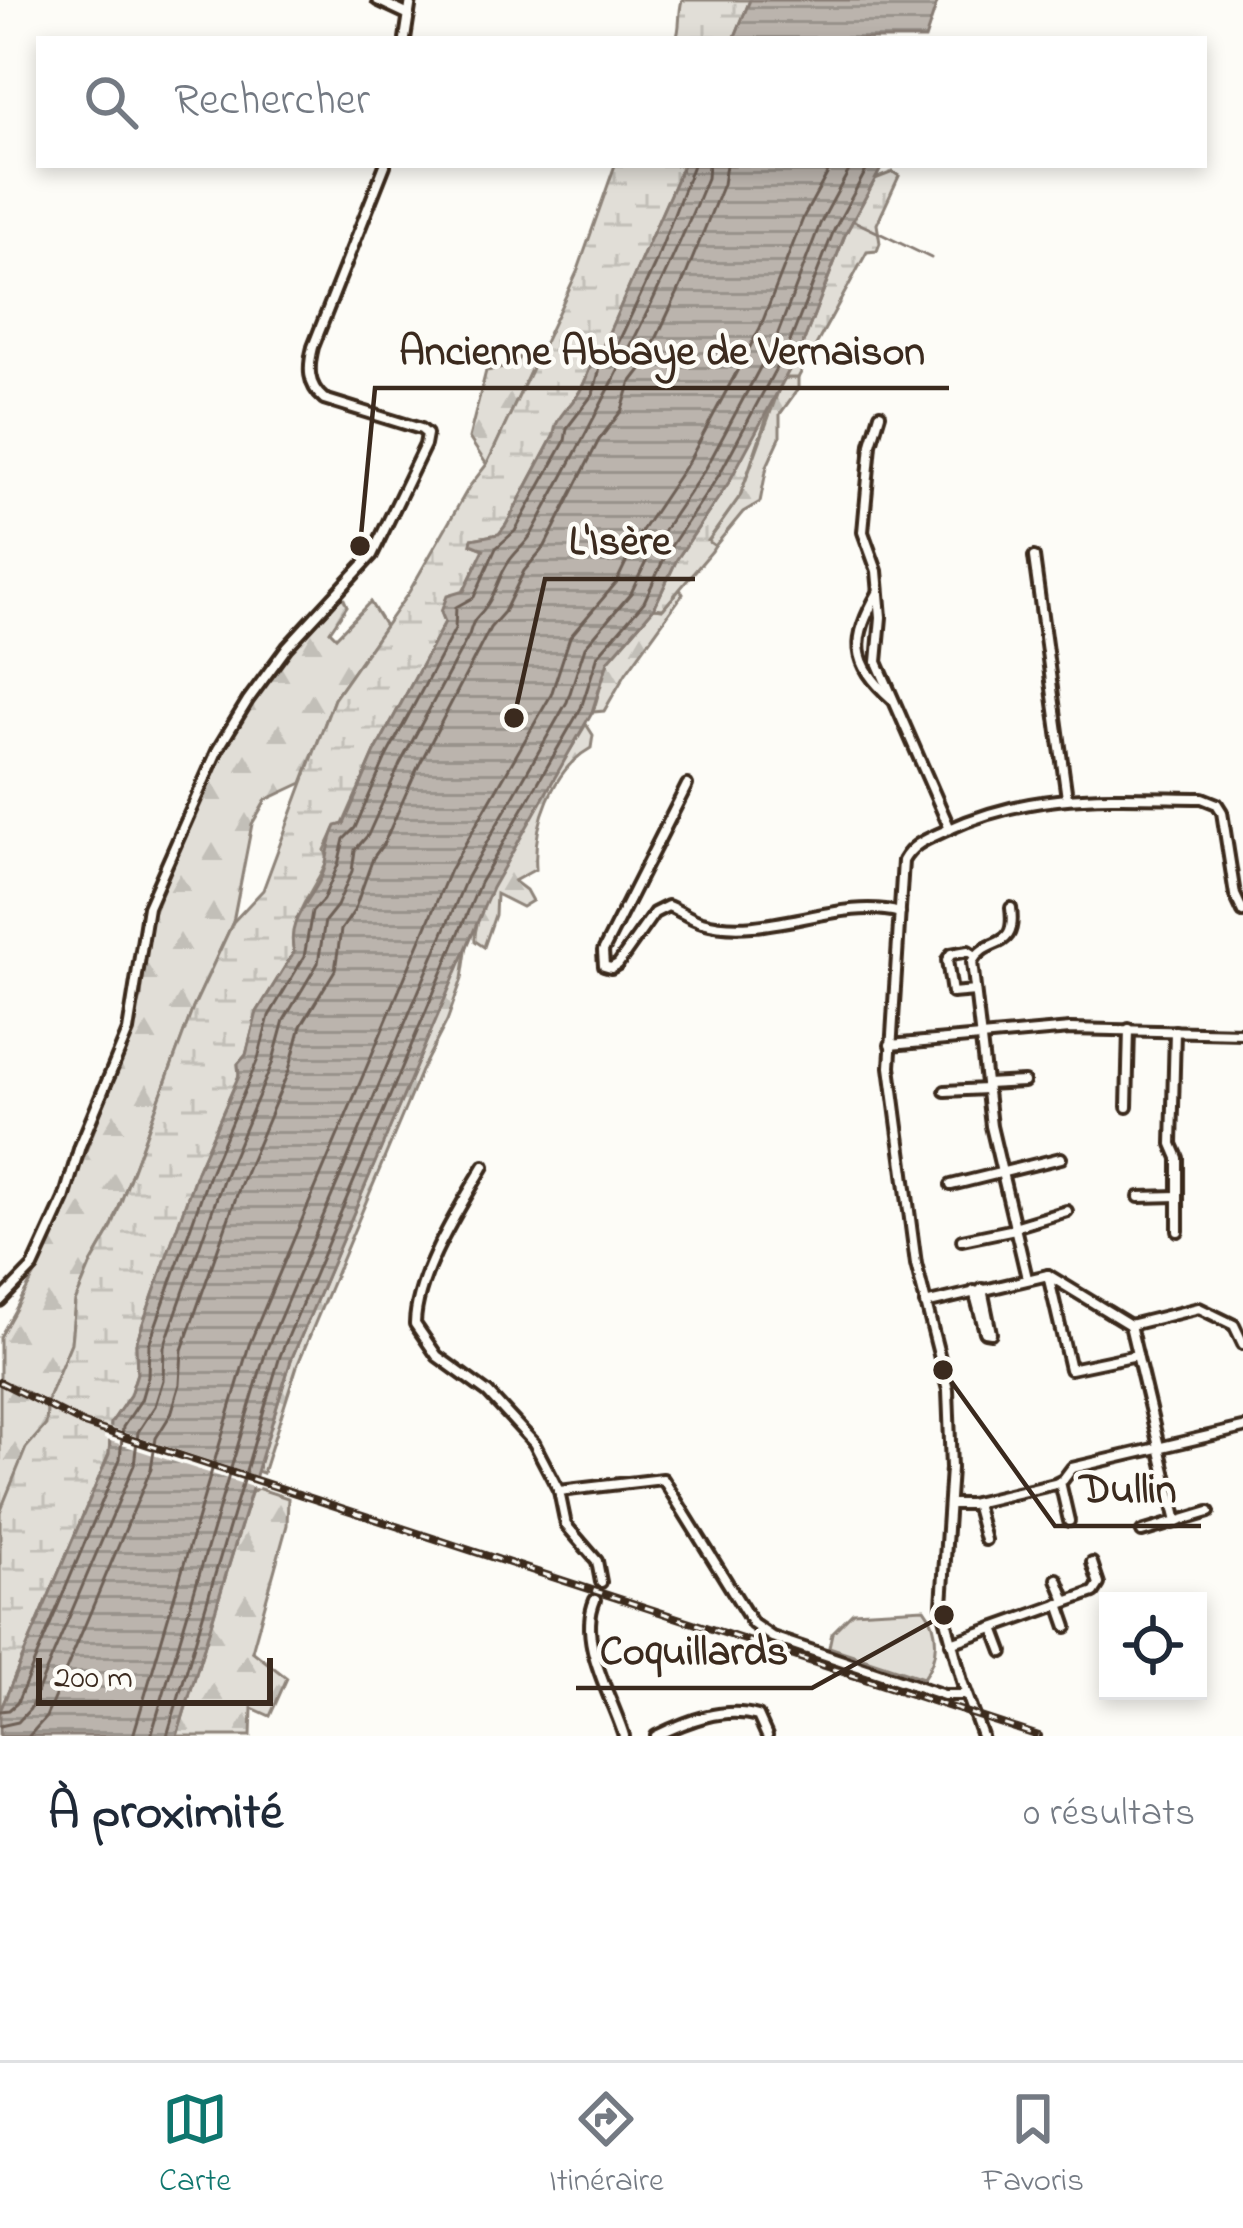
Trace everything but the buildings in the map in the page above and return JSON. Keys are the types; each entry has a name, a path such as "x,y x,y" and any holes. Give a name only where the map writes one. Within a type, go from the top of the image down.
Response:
{"street":[{"path":"377,0 409,15"},
{"path":"406,36 411,0"},
{"path":"0,1301 33,1267 64,1199 80,1145 128,1031 148,907 209,766 287,647 373,555 425,445 427,434 422,429 328,402 310,379 314,347 384,168"},
{"path":"880,414 871,444 863,532 877,571 877,662 950,829"},
{"path":"1034,557 1066,798"},
{"path":"879,592 857,639 862,665 895,702"},
{"path":"687,785 604,951 604,966 618,964 654,913 668,906 720,925 760,926 867,910 900,913"},
{"path":"982,1736 951,1643 942,1595 950,1504 948,1390 925,1304 906,1201 890,1045 903,862 910,849 1011,805 1066,798 1202,798 1217,804 1224,821 1235,896 1243,912"},
{"path":"974,955 1008,937 1012,908"},
{"path":"974,955 968,951 947,959 952,993 975,991"},
{"path":"974,955 986,1086 1001,1172 1028,1278"},
{"path":"1127,1107 1129,1029"},
{"path":"890,1045 1053,1030 1243,1033"},
{"path":"1175,1031 1172,1144 1178,1158 1178,1231"},
{"path":"945,1090 1024,1082"},
{"path":"951,1185 1061,1158"},
{"path":"484,1166 433,1264 419,1298 416,1324 437,1356 488,1393 525,1432 559,1491 566,1526 597,1561 601,1582"},
{"path":"1139,1197 1178,1196"},
{"path":"962,1240 1067,1211"},
{"path":"925,1304 1048,1275 1130,1325 1199,1308 1234,1325 1243,1344"},
{"path":"1048,1275 1070,1369 1137,1355"},
{"path":"978,1290 992,1331 987,1334 978,1290"},
{"path":"1130,1325 1177,1522"},
{"path":"950,1504 975,1503 1060,1482 1072,1468 1243,1428"},
{"path":"559,1491 663,1479 753,1624 772,1636 944,1695 966,1695"},
{"path":"1060,1482 1069,1521"},
{"path":"975,1503 985,1540"},
{"path":"1142,1532 1209,1512"},
{"path":"951,1643 1098,1588 1092,1563"},
{"path":"1058,1579 1066,1627"},
{"path":"595,1600 588,1617 593,1646 624,1736"},
{"path":"994,1628 1003,1652"},
{"path":"656,1736 708,1715 751,1713 758,1716 767,1736"}],"green space":[{"path":"682,0 750,0 735,36 677,36"},
{"path":"614,168 682,168 603,346 506,525 499,534 472,539 471,544 485,549 463,592 441,612 445,622 375,752 343,824 336,827 325,850 328,859 294,928 294,952 257,1012 246,1055 238,1064 239,1075 197,1171 136,1343 137,1373 130,1395 111,1424 109,1454 0,1711 0,1512 26,1448 46,1425 48,1398 71,1343 75,1302 111,1229 193,1008 233,922 263,890 334,699 409,592 487,464 578,270"},
{"path":"893,172 899,176 877,224 877,251 867,252 798,378 783,378 801,348 845,235 875,179"},
{"path":"520,357 535,361 487,465 469,438 486,371 510,367"},
{"path":"783,378 798,378 798,389 780,414 780,438 767,466 760,502 743,512 715,546 708,542 740,496"},
{"path":"776,390 740,496 708,541 715,546 663,609 654,608 677,559 729,482"},
{"path":"680,589 683,594 604,711 593,712 608,661 654,608 663,609"},
{"path":"335,597 344,599 347,606 330,631 336,637 370,602 385,626 334,699 302,783 266,800 252,824 233,922 193,1008 111,1229 75,1302 71,1343 48,1398 46,1425 26,1449 0,1512 0,1337 42,1262 121,1062 141,998 147,929 203,791 248,703"},
{"path":"586,724 593,735 591,748 566,770 548,800 538,835 536,869 514,881 532,901 522,907 496,894 495,915 484,947 475,941 487,896"},
{"path":"467,945 462,979 447,1021 421,1071 297,1366 263,1473 257,1471 291,1360"},
{"path":"257,1488 288,1498 287,1525 252,1651 287,1678 270,1716 252,1708 251,1736 177,1736 251,1493"},
{"path":"924,1608 936,1643 923,1678 829,1647 832,1633 853,1612"}],"water":[{"path":"750,0 938,0 926,36 735,36"},
{"path":"682,168 881,168 845,235 801,348 729,482 677,559 654,608 608,661 592,712 492,888 291,1360 177,1736 0,1736 0,1711 109,1454 111,1423 130,1395 137,1373 136,1343 197,1171 239,1076 238,1064 246,1055 257,1012 294,952 294,927 322,874 336,826 344,824 375,752 445,622 441,612 447,596 464,591 484,549 471,544 472,539 499,534 506,525 557,422 603,346"}],"pier":[{"path":"105,1426 262,1478 258,1489 104,1439"}],"waterway":[{"path":"852,220 931,258"}],"railway":[{"path":"0,1382 84,1424 1039,1736"}],"place":[{"name":"Ancienne Abbaye de Vernaison","path":"360,546"},
{"name":"L'Isère","path":"514,718"},
{"name":"Dullin","path":"943,1370"},
{"name":"Coquillards","path":"944,1615"}]}
